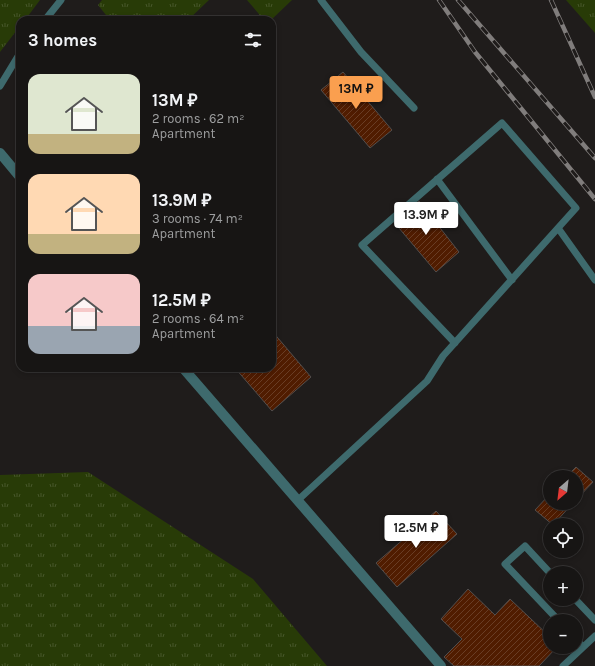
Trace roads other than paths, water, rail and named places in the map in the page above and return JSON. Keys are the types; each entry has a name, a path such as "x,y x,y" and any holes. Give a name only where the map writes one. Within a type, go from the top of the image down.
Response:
{"street":[{"path":"0,153 16,172"},
{"path":"186,372 441,666"}],"lane":[{"path":"48,16 61,0"},
{"path":"321,0 361,52 414,108"},
{"path":"0,86 16,59"},
{"path":"297,501 427,381 443,356 455,343 512,280 576,208 502,123 362,245 455,343"},
{"path":"437,179 512,280"},
{"path":"558,228 595,280"},
{"path":"543,604 506,564 525,546 544,566"},
{"path":"545,606 552,614"},
{"path":"582,606 595,620"},
{"path":"563,666 595,636"}],"railway":[{"path":"439,0 475,52 595,199"},
{"path":"458,0 595,158"},
{"path":"551,0 595,97"}]}
